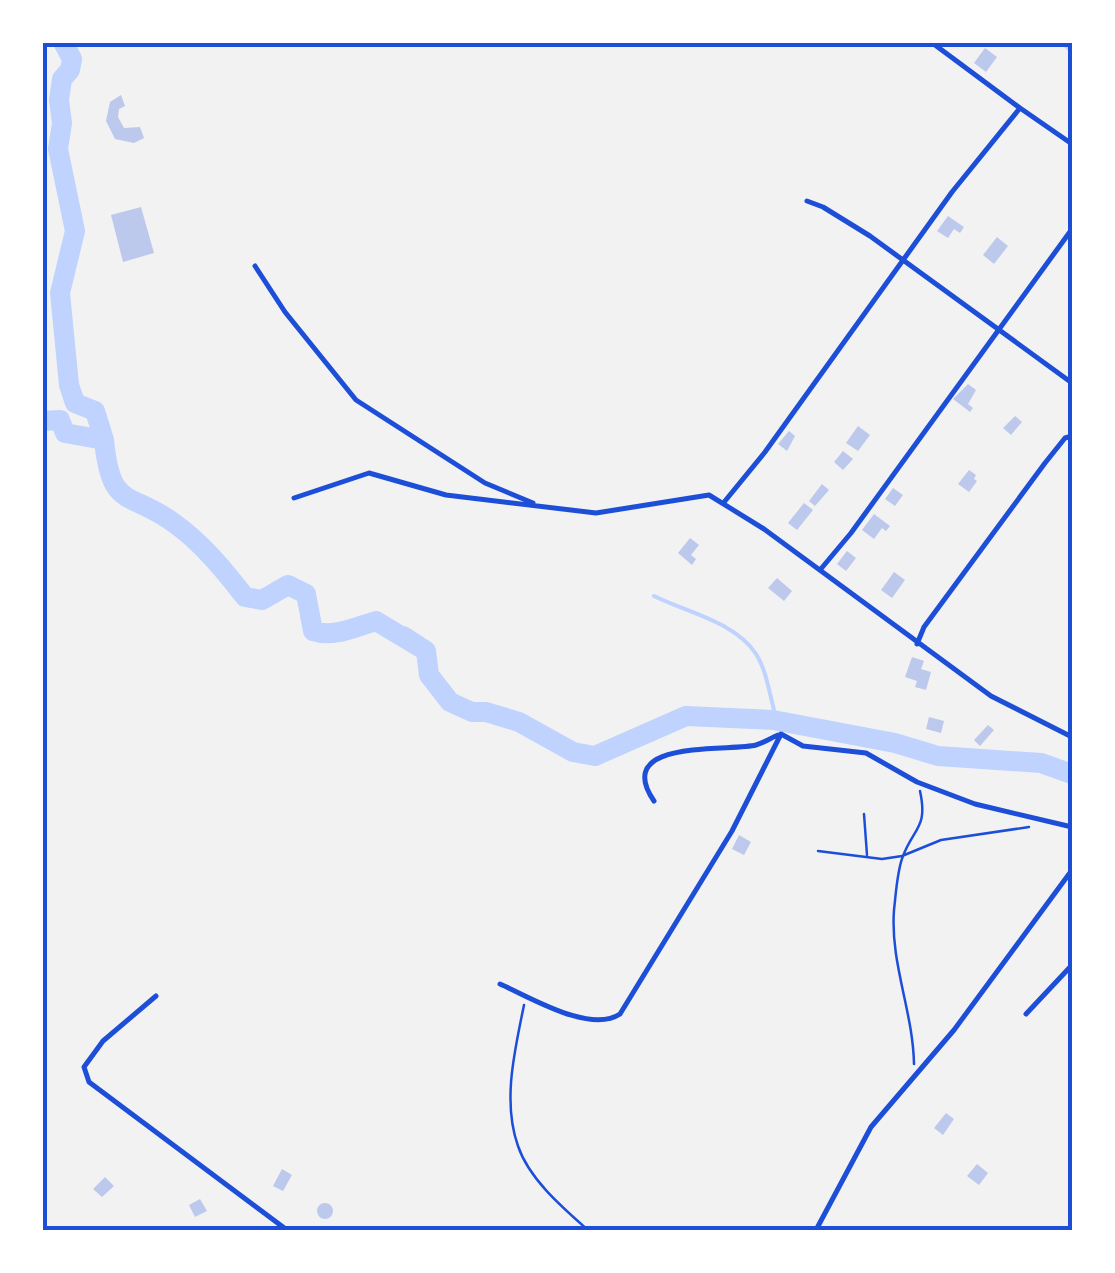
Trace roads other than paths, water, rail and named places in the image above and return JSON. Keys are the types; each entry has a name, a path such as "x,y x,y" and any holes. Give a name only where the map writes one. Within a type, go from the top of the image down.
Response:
{"street":[{"path":"931,42 1072,144"},
{"path":"724,502 765,452 972,166 1020,108"},
{"path":"806,201 824,207 964,307 1000,328 1072,383"},
{"path":"820,570 1072,230"},
{"path":"256,266 285,312 356,400 486,484 541,506"},
{"path":"917,644 924,627 1045,463 1065,438 1072,436"},
{"path":"294,498 370,473 446,495 596,513 708,494 992,696 1072,736"},
{"path":"780,734 803,746 866,753 918,782 975,804 1072,827"},
{"path":"654,801 646,790 645,772 668,755 698,747 755,746 780,734"},
{"path":"500,984 568,1014 598,1022 620,1014 732,831 780,734"},
{"path":"816,1230 871,1127 954,1030 1072,870"},
{"path":"1026,1014 1072,965"},
{"path":"156,996 104,1041 84,1067 89,1082 287,1230"},
{"path":"275,1230 276,1222"}],"waterway":[{"path":"63,42 72,59 70,70 62,79 58,149 75,231 60,293 69,385 75,403 95,411 104,440"},
{"path":"1062,42 1072,52"},
{"path":"42,421 60,420 65,433 104,440 117,489 184,531 245,597 262,600 288,585 306,594 313,631 336,632 376,621 426,651 403,636"},
{"path":"654,596 710,619 747,643 763,669 777,721"},
{"path":"426,651 429,675 450,702 472,712 519,722 573,752 595,756 686,716 773,720 895,743 938,756 1041,763 1072,774"}]}
